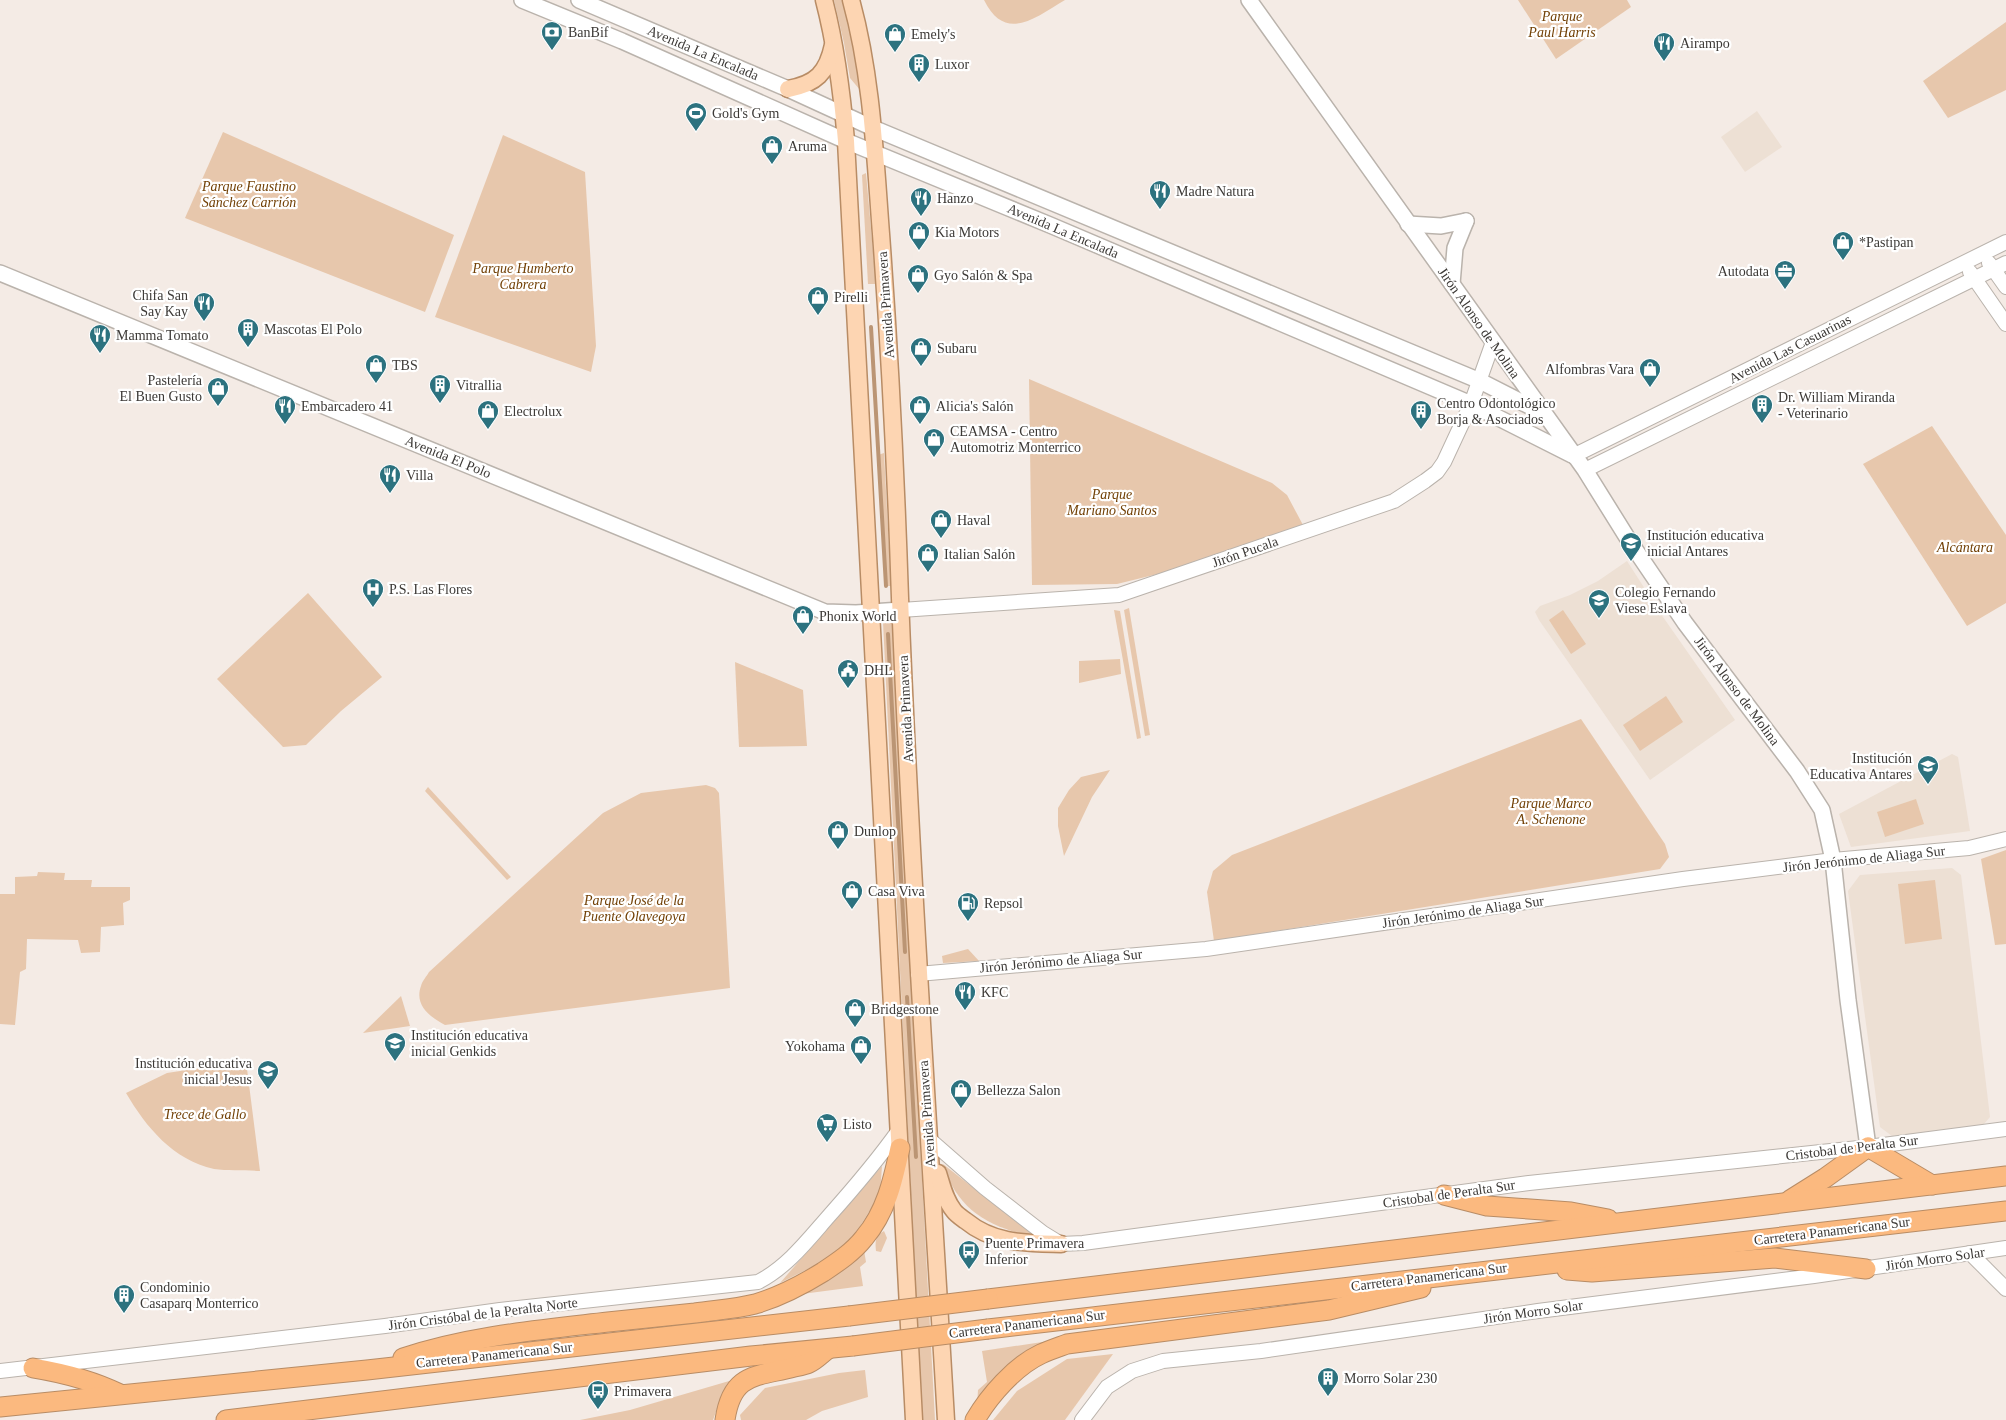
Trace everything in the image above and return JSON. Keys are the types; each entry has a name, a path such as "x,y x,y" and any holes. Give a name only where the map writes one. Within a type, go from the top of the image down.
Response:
{"highway":[{"path":"367,1370 446,1345 524,1332 734,1308 775,1297 832,1267 850,1253 864,1238 877,1221 885,1203 892,1182 899,1139"},
{"path":"1784,1203 1825,1178 1868,1147 1932,1185"},
{"name":"Carretera Panamericana Sur","path":"0,1408 367,1370 849,1316 2006,1176"},
{"path":"1444,1195 1487,1206 1571,1212 1626,1222"},
{"name":"Carretera Panamericana Sur","path":"829,1348 1510,1267 2006,1211"},
{"path":"1537,1264 1582,1272 1775,1258 1866,1269"},
{"path":"975,1420 983,1406 1009,1377 1039,1355 1067,1344 1329,1310 1510,1267"},
{"path":"226,1420 829,1348"},
{"path":"725,1420 727,1408 733,1394 741,1384 753,1376 809,1363 829,1348"},
{"path":"33,1368 102,1385 121,1394"}],"main road":[{"name":"Avenida La Encalada","path":"522,0 622,41 846,141 1471,404 1574,456"},
{"name":"Avenida La Encalada","path":"579,0 788,89 873,128 1480,381 1544,413"},
{"name":"Avenida Primavera","path":"824,0 834,41 846,141 914,1420"},
{"name":"Avenida Primavera","path":"851,0 858,23 875,153 895,453 918,974 946,1420"},
{"name":"Jirón Alonso de Molina","path":"1250,0 1585,470 1628,539 1685,623 1797,771 1822,810 1833,860 1848,1000 1868,1147"},
{"path":"788,89 808,84 823,72 829,60 834,41"},
{"path":"1408,224 1441,226 1466,221 1455,248 1452,284"},
{"name":"Avenida El Polo","path":"0,274 816,609 831,613 901,610"},
{"path":"929,1139 943,1191 954,1212 969,1224 998,1239 1061,1244"}],"street":[{"name":"Avenida Las Casuarinas","path":"1574,456 2006,242"},
{"path":"1982,254 2000,266 2006,287"},
{"path":"1963,264 2006,324"},
{"name":"Avenida Las Casuarinas","path":"1585,470 2000,266"},
{"name":"Jirón Pucala","path":"901,610 1119,595 1394,500 1425,481 1441,467 1453,446 1471,404 1492,342"},
{"name":"Jirón Jerónimo de Aliaga Sur","path":"918,974 1206,949 1495,908 1683,878 1833,860 1969,848 2006,839"},
{"name":"Cristobal de Peralta Sur","path":"1061,1244 1530,1183 1868,1147 2006,1129"},
{"name":"Jirón Cristóbal de la Peralta Norte","path":"0,1371 385,1326 500,1310 758,1282 773,1274 803,1246 899,1139"},
{"path":"929,1139 984,1188 1043,1233 1061,1244"},
{"name":"Jirón Morro Solar","path":"1082,1420 1107,1387 1132,1371 1162,1361 1261,1351 1538,1311 1866,1269 2006,1248"},
{"path":"1970,1253 2003,1280"}],"shaded area":[{"path":"1757,111 1782,147 1745,172 1721,137"},
{"path":"1627,561 1663,617 1735,720 1650,780 1535,612 1540,606 1570,595 1598,581"},
{"name":"Institución Educativa Antares","path":"1952,754 1958,757 1970,831 1851,847 1839,814"},
{"path":"1952,868 1961,875 1990,1117 1983,1125 1892,1136 1880,1127 1848,891 1860,875"}],"green space":[{"path":"834,0 847,0 865,96 850,78"},
{"path":"984,0 1065,0 1032,19 1011,24 1001,21 992,13"},
{"name":"Parque Paul Harris","path":"1518,0 1627,0 1631,7 1556,59"},
{"path":"2006,22 2006,90 1948,118 1923,81"},
{"name":"Parque Faustino Sánchez Carrión","path":"223,132 454,235 425,312 185,218"},
{"name":"Parque Humberto Cabrera","path":"503,135 585,172 596,346 591,372 435,317"},
{"path":"866,173 876,284 868,284 862,175"},
{"name":"Parque Mariano Santos","path":"1029,379 1272,483 1287,495 1303,525 1178,569 1117,584 1032,585"},
{"name":"Alcántara","path":"1932,426 2006,535 2006,603 1967,626 1863,464"},
{"path":"884,453 891,586 886,586 878,455"},
{"path":"308,593 382,677 341,711 306,745 283,747 217,679"},
{"path":"1129,608 1150,735 1145,736 1124,610"},
{"path":"1114,610 1120,611 1141,738 1137,739"},
{"path":"1563,610 1586,644 1571,654 1549,620"},
{"path":"883,622 892,622 935,1420 922,1420"},
{"path":"1120,659 1121,674 1079,683 1079,661"},
{"path":"735,662 803,690 807,746 739,747"},
{"path":"1666,696 1683,722 1640,751 1623,725"},
{"name":"Parque Marco A. Schenone","path":"1581,719 1665,844 1669,857 1660,869 1214,941 1207,892 1213,871 1232,855"},
{"path":"1110,770 1092,797 1064,856 1058,826 1058,808 1069,790 1081,777"},
{"name":"Parque José de la Puente Olavegoya","path":"706,785 715,788 719,793 730,988 445,1025 425,1010 419,993 422,982 429,972 603,813 641,793"},
{"path":"428,787 511,877 507,880 425,791"},
{"path":"1916,799 1924,824 1885,837 1877,812"},
{"path":"2006,850 2006,944 1995,945 1981,859"},
{"path":"38,872 65,873 64,880 92,880 91,887 130,887 130,900 123,903 124,925 101,927 100,952 81,953 78,940 27,939 26,969 20,972 15,1025 0,1024 0,894 15,894 15,877 37,876"},
{"path":"1935,880 1942,939 1905,944 1898,884"},
{"path":"968,949 979,961 943,963 942,956"},
{"path":"401,996 410,1026 363,1033"},
{"name":"Trece de Gallo","path":"246,1061 260,1171 214,1169 199,1165 186,1158 173,1150 152,1130 126,1093 167,1073"},
{"path":"943,1164 1037,1238 1005,1229 978,1215 957,1194 949,1181"},
{"path":"882,1166 880,1194 854,1236 832,1257 780,1283"},
{"path":"884,1231 887,1238 881,1252 876,1251 876,1239"},
{"path":"864,1250 866,1262 860,1267 863,1286 802,1294"},
{"path":"1062,1339 977,1406 978,1390 987,1382 982,1351"},
{"path":"1113,1354 1065,1420 993,1420 1017,1391 1067,1359"},
{"path":"865,1370 868,1397 822,1411 806,1420 741,1420 740,1415 765,1388 839,1373"},
{"path":"736,1379 720,1400 713,1420 580,1420 630,1410"}],"waterway":[{"path":"871,327 886,586"},
{"path":"888,634 905,952"},
{"path":"907,997 916,1157"}],"place":[{"name":"BanBif","path":"552,51"},
{"name":"Emely's","path":"895,53"},
{"name":"Airampo","path":"1664,62"},
{"name":"Luxor","path":"919,83"},
{"name":"Gold's Gym","path":"696,132"},
{"name":"Aruma","path":"772,165"},
{"name":"Madre Natura","path":"1160,210"},
{"name":"Hanzo","path":"921,217"},
{"name":"Kia Motors","path":"919,251"},
{"name":"*Pastipan","path":"1843,261"},
{"name":"Autodata","path":"1785,290"},
{"name":"Gyo Salón & Spa","path":"918,294"},
{"name":"Pirelli","path":"818,316"},
{"name":"Chifa San Say Kay","path":"204,322"},
{"name":"Mascotas El Polo","path":"248,348"},
{"name":"Mamma Tomato","path":"100,354"},
{"name":"Subaru","path":"921,367"},
{"name":"TBS","path":"376,384"},
{"name":"Alfombras Vara","path":"1650,388"},
{"name":"Vitrallia","path":"440,404"},
{"name":"Pastelería El Buen Gusto","path":"218,407"},
{"name":"Dr. William Miranda - Veterinario","path":"1762,424"},
{"name":"Embarcadero 41","path":"285,425"},
{"name":"Alicia's Salón","path":"920,425"},
{"name":"Electrolux","path":"488,430"},
{"name":"Centro Odontológico Borja & Asociados","path":"1421,430"},
{"name":"CEAMSA - Centro Automotriz Monterrico","path":"934,458"},
{"name":"Villa","path":"390,494"},
{"name":"Haval","path":"941,539"},
{"name":"Institución educativa inicial Antares","path":"1631,562"},
{"name":"Italian Salón","path":"928,573"},
{"name":"P.S. Las Flores","path":"373,608"},
{"name":"Colegio Fernando Viese Eslava","path":"1599,619"},
{"name":"Phonix World","path":"803,635"},
{"name":"DHL","path":"848,689"},
{"name":"Institución Educativa Antares","path":"1928,785"},
{"name":"Dunlop","path":"838,850"},
{"name":"Casa Viva","path":"852,910"},
{"name":"Repsol","path":"968,922"},
{"name":"KFC","path":"965,1011"},
{"name":"Bridgestone","path":"855,1028"},
{"name":"Institución educativa inicial Genkids","path":"395,1062"},
{"name":"Yokohama","path":"861,1065"},
{"name":"Institución educativa inicial Jesus","path":"268,1090"},
{"name":"Bellezza Salon","path":"961,1109"},
{"name":"Listo","path":"827,1143"},
{"name":"Puente Primavera Inferior","path":"969,1270"},
{"name":"Condominio Casaparq Monterrico","path":"124,1314"},
{"name":"Morro Solar 230","path":"1328,1397"},
{"name":"Primavera","path":"598,1410"}]}
